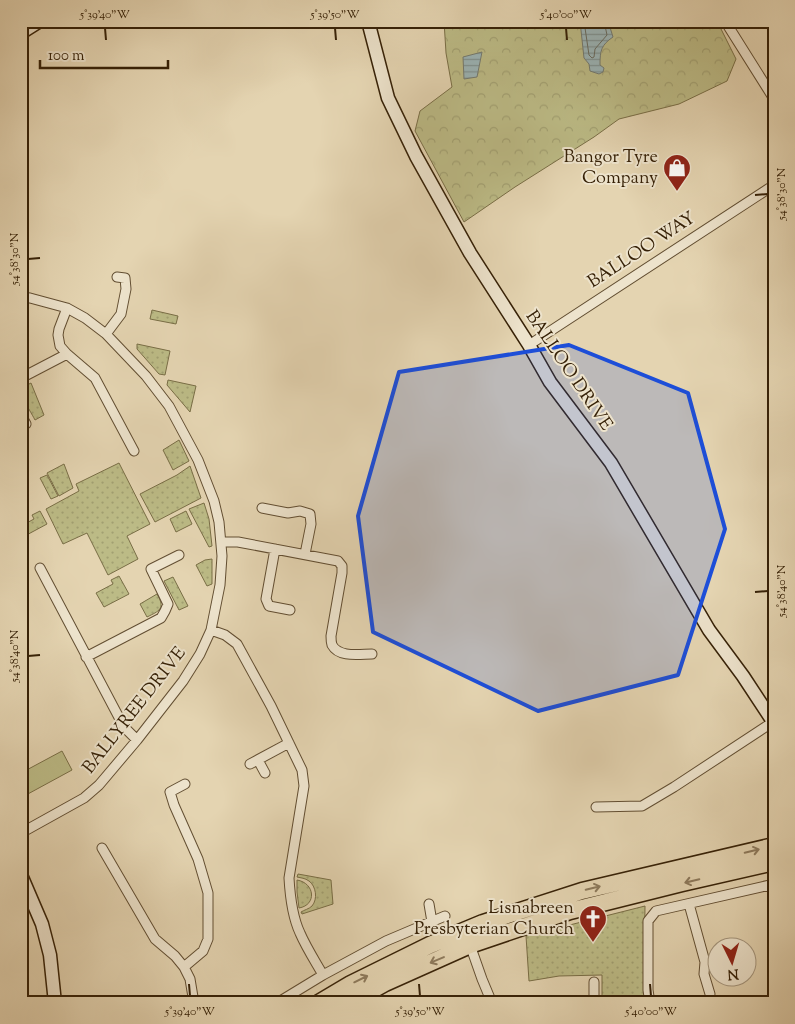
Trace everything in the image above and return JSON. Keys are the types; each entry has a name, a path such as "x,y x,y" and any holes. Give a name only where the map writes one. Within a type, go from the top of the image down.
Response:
{"highway":[{"path":"319,1003 351,984 464,930 582,891 774,846"},
{"path":"349,1003 385,983 470,946 570,912 682,883 774,862"}],"street":[{"path":"21,33 40,21"},
{"name":"BALLOO DRIVE","path":"368,21 388,98 416,156 470,253 529,345 550,382 611,463 709,630 743,676 773,723"},
{"path":"725,21 774,99"},
{"name":"BALLOO WAY","path":"529,345 774,185"},
{"path":"106,334 121,314 126,288 125,278 117,277"},
{"name":"BALLYREE DRIVE","path":"21,297 67,308 85,318 106,334 146,376 169,406 198,460 214,501 222,542 220,585 211,630 200,654 183,681 106,778 91,793 21,833"},
{"path":"67,308 59,329 60,346 95,378 134,451"},
{"path":"21,378 67,354"},
{"path":"21,415 26,424"},
{"path":"262,508 288,513 300,511 310,514 311,524 305,554"},
{"path":"222,542 238,542 338,561 342,566 342,573 331,636 332,645 339,652 372,654"},
{"path":"275,549 266,599 269,606 290,610"},
{"path":"86,657 161,618 168,604 151,569 179,555"},
{"path":"40,568 124,727 137,740"},
{"path":"211,630 225,635 237,644 271,706 302,770 304,786 289,878 293,912 299,932 323,975"},
{"path":"596,807 642,806 773,723"},
{"path":"265,773 254,762 289,743"},
{"path":"184,784 170,792 198,859 208,894 208,939 203,952 184,967"},
{"path":"102,848 155,939 175,956 184,967 190,979 194,1003"},
{"path":"21,875 42,924 50,955 55,1003"},
{"path":"650,1003 648,990 648,921 656,911 772,884 774,898"},
{"path":"429,904 432,922"},
{"path":"689,904 705,962 704,974 710,994"},
{"path":"277,1003 323,975 386,941 445,916"},
{"path":"464,930 492,1003"},
{"path":"594,982 594,1003"}],"highlighted area":[{"path":"569,345 688,393 725,529 678,675 538,711 373,632 358,516 399,372"}],"green space":[{"path":"444,21 717,21 736,59 727,81 679,104 619,119 464,222 415,131 420,111 452,87 446,53"},
{"path":"152,310 178,316 176,324 150,319"},
{"path":"137,344 170,351 165,375 159,374 137,349"},
{"path":"168,380 196,386 190,412 167,385"},
{"path":"31,383 44,415 35,420 23,395 26,386"},
{"path":"179,440 189,461 173,470 163,450"},
{"path":"119,463 150,524 127,536 138,559 108,575 87,533 63,544 46,509 79,491 76,484"},
{"path":"64,464 73,488 59,496 47,473"},
{"path":"190,466 201,498 155,522 140,494 177,475"},
{"path":"47,475 58,496 51,499 40,478"},
{"path":"204,503 209,519 212,546 209,547 189,509"},
{"path":"40,511 47,524 21,538 21,526 34,519 32,515"},
{"path":"186,511 192,524 176,532 170,519"},
{"path":"212,559 212,584 207,586 196,565 205,560"},
{"path":"119,576 129,594 104,607 96,593 113,584 111,580"},
{"path":"173,577 188,606 179,610 164,581"},
{"path":"157,594 161,603 160,609 147,617 140,604"},
{"path":"62,751 72,770 26,795 21,786 21,773"},
{"path":"298,874 331,880 333,904 302,914 301,912 311,907 314,903 315,893 311,883 306,879 297,877"},
{"path":"297,880 307,885 312,894 309,903 299,908 297,892"},
{"path":"645,906 644,991 646,1003 602,1003 602,975 559,976 529,981 526,936"}],"water":[{"path":"580,21 608,21 613,37 602,49 600,65 604,68 603,72 599,74 590,71 589,64 584,58"},
{"path":"482,52 477,77 464,79 463,57"}],"place":[{"name":"Bangor Tyre Company","path":"677,192"},
{"name":"Lisnabreen Presbyterian Church","path":"593,943"}]}
